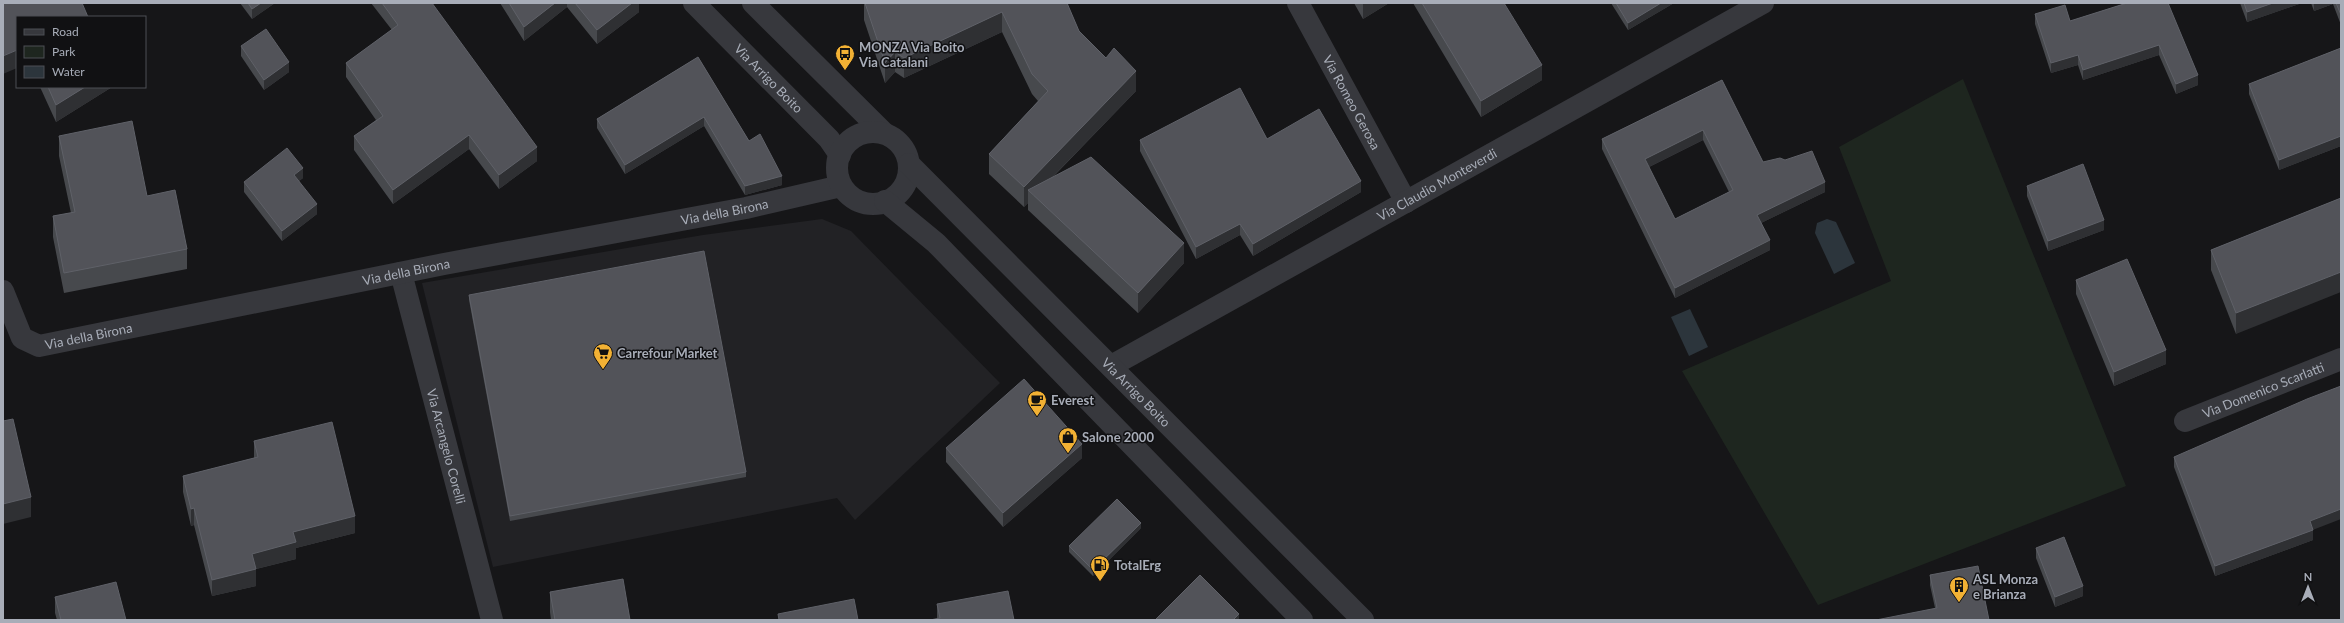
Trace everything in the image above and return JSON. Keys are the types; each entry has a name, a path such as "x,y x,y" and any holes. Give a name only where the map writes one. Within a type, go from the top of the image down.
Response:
{"street":[{"name":"Via Arrigo Boito","path":"694,3 829,139 840,155"},
{"name":"Via Romeo Gerosa","path":"1298,3 1406,202"},
{"name":"Via Claudio Monteverdi","path":"1111,366 1763,3"},
{"path":"760,5 884,133 896,140 904,149 909,164 908,176 902,190 893,198 875,204 866,204 854,199 841,186 837,172 840,155 845,145 855,137 866,133 884,133"},
{"name":"Via Arrigo Boito","path":"909,164 1363,620"},
{"name":"Via della Birona","path":"3,291 22,338 39,346 401,273 746,208 841,186"},
{"path":"885,201 936,243 1302,620"},
{"name":"Via Arcangelo Corelli","path":"401,273 492,620"},
{"name":"Via Domenico Scarlatti","path":"2185,421 2341,359"}],"shaded area":[{"path":"822,219 851,231 1000,383 855,520 837,498 493,567 422,283 703,235"}],"green space":[{"path":"1963,79 2126,486 1818,605 1682,371 1891,281 1839,147"}],"water":[{"path":"1827,219 1836,222 1855,263 1834,274 1815,233 1817,223"},
{"path":"1690,309 1708,347 1689,356 1671,317"}],"building":[{"path":"3,3 82,3 88,16 16,16 16,50 3,56"},
{"path":"248,3 261,3 252,9"},
{"path":"382,3 432,3 537,147 499,175 469,135 393,190 354,136 383,116 346,63 398,25"},
{"path":"509,3 555,3 524,27"},
{"path":"575,3 632,3 597,30"},
{"path":"865,3 1067,3 1079,31 1106,58 1114,48 1136,71 1024,187 989,154 1048,91 1032,74 1002,12 904,58 895,52 885,63"},
{"path":"1422,3 1504,3 1542,65 1481,101"},
{"path":"1616,3 1661,3 1628,23"},
{"path":"2127,3 2168,3 2198,75 2176,84 2159,45 2083,70 2078,55 2051,63 2035,14 2065,5 2070,21"},
{"path":"2244,3 2273,3 2247,12"},
{"path":"2336,3 2341,3 2341,15"},
{"path":"266,29 289,62 264,80 241,46"},
{"path":"2341,48 2341,136 2279,160 2249,84"},
{"path":"698,57 749,141 760,134 782,176 745,186 704,117 625,165 597,119"},
{"path":"1722,80 1763,162 1780,158 1785,160 1812,151 1825,182 1757,215 1770,240 1675,288 1602,139","holes":["1703,130 1733,190 1675,219 1645,159"]},
{"path":"48,88 83,88 56,105"},
{"path":"1240,88 1267,139 1319,109 1361,181 1253,244 1240,224 1196,247 1140,140"},
{"path":"132,121 147,196 175,190 187,249 64,273 53,216 75,212 59,136"},
{"path":"287,148 303,168 294,175 317,204 282,231 244,182"},
{"path":"1091,157 1184,243 1138,293 1028,190"},
{"path":"2083,164 2104,220 2048,241 2027,186"},
{"path":"2341,198 2341,272 2236,313 2211,250"},
{"name":"Carrefour Market","path":"704,251 746,472 510,516 469,295"},
{"path":"2127,259 2166,350 2114,372 2076,280"},
{"path":"1024,379 1082,444 1003,513 946,448"},
{"path":"2341,386 2341,509 2310,521 2313,530 2215,566 2174,457 2307,399"},
{"path":"13,419 31,497 3,504 3,421"},
{"path":"332,422 355,516 293,532 296,542 252,554 256,569 212,580 194,508 191,509 183,476 258,457 254,441"},
{"path":"1117,499 1141,523 1093,570 1069,546"},
{"path":"2064,537 2083,586 2055,597 2036,548"},
{"name":"ASL Monza e Brianza","path":"1978,566 1989,620 1876,620 1937,608 1930,575"},
{"path":"1200,575 1239,614 1233,620 1155,620"},
{"path":"623,579 630,620 555,620 550,592"},
{"path":"116,582 126,620 61,620 55,597"},
{"path":"1008,591 1014,620 930,620 940,618 937,604"},
{"path":"854,599 858,620 779,620 778,614"}],"place":[{"name":"MONZA Via Boito Via Catalani","path":"845,71"},
{"name":"Carrefour Market","path":"603,370"},
{"name":"Everest","path":"1037,417"},
{"name":"Salone 2000","path":"1068,454"},
{"name":"TotalErg","path":"1100,582"},
{"name":"ASL Monza e Brianza","path":"1959,603"}]}
